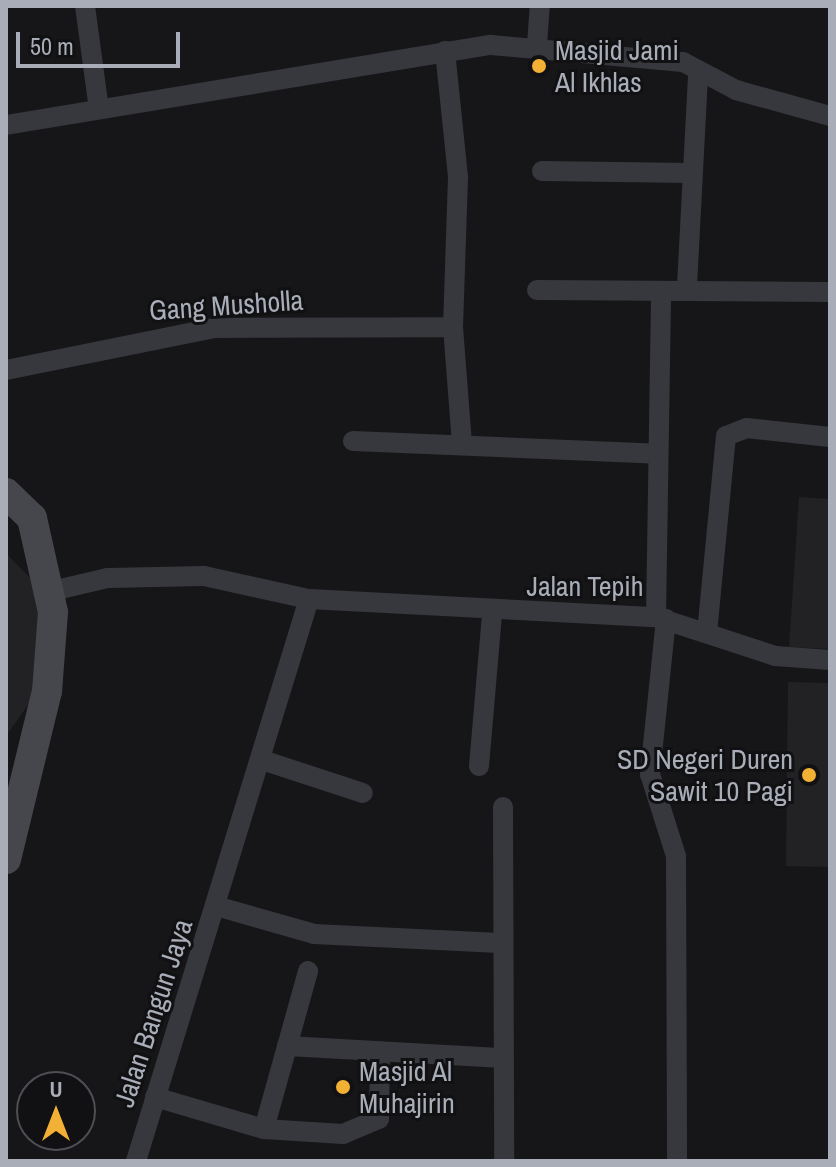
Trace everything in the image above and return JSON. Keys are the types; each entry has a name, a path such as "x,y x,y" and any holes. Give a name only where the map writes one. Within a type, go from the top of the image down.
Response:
{"street":[{"path":"85,6 99,109"},
{"path":"537,45 540,6"},
{"path":"6,125 445,51 537,45 683,62 698,74 830,116"},
{"path":"445,51 458,177 453,327 462,445"},
{"path":"687,286 698,74"},
{"path":"542,171 691,173"},
{"path":"537,290 661,291 687,286 830,292"},
{"name":"Jalan Tepih","path":"52,591 108,578 204,576 309,599 492,614 661,618 658,454 661,291"},
{"name":"Gang Musholla","path":"6,370 98,346 215,328 453,327"},
{"path":"707,633 726,436 747,428 830,437"},
{"path":"353,441 658,454"},
{"path":"6,493 32,518 52,591 47,691 11,821 6,859"},
{"path":"216,906 309,599"},
{"path":"479,766 492,614"},
{"path":"677,1161 676,856 650,774 661,618 775,656 830,660"},
{"path":"262,760 363,793"},
{"path":"503,807 500,943 504,1161"},
{"name":"Jalan Bangun Jaya","path":"136,1161 216,906 314,934 500,943"},
{"path":"264,1129 308,971"},
{"path":"287,1046 380,1056 504,1058"},
{"path":"155,1097 264,1129 343,1134 375,1124 380,1056"}],"shaded area":[{"path":"799,497 830,499 830,649 789,647"},
{"path":"6,553 39,587 38,691 6,736"},
{"name":"SD Negeri Duren Sawit 10 Pagi","path":"788,682 830,683 830,867 786,866"}],"place":[{"name":"Masjid Jami Al Ikhlas","path":"539,66"},
{"name":"SD Negeri Duren Sawit 10 Pagi","path":"809,775"},
{"name":"Masjid Al Muhajirin","path":"343,1087"}]}
